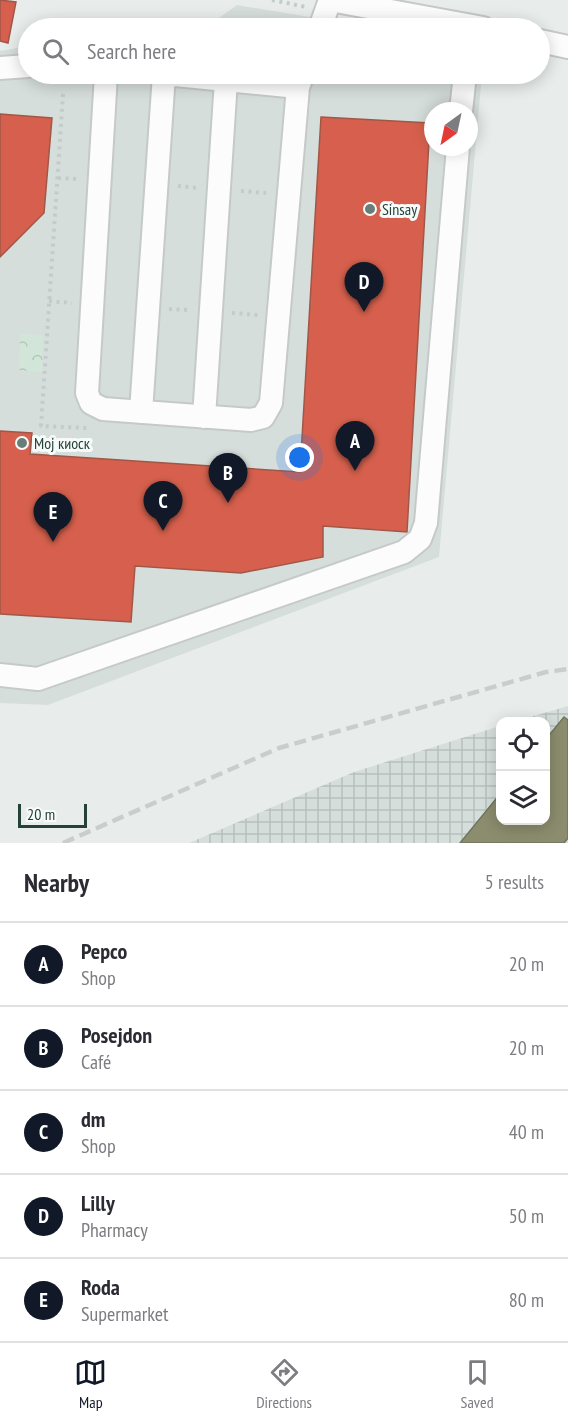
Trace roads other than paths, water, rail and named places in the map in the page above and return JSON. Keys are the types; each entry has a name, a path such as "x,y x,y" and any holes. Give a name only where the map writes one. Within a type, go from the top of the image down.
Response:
{"street":[{"path":"324,18 330,0 422,18"},
{"path":"550,43 568,47"},
{"path":"0,68 18,67"},
{"path":"105,84 87,393 91,403 103,409 251,420 263,417 271,404 301,84"},
{"path":"141,412 163,84"},
{"path":"204,417 226,84"},
{"path":"462,102 464,84"},
{"path":"0,675 38,679 404,552 420,539 426,523 457,156"}],"railway":[{"path":"63,843 279,748 546,672 568,669"}],"place":[{"name":"Sinsay","path":"370,209"},
{"name":"Lilly","path":"364,312"},
{"name":"Мој киоск","path":"22,443"},
{"name":"Pepco","path":"355,471"},
{"name":"Posejdon","path":"228,503"},
{"name":"dm","path":"163,531"},
{"name":"Roda","path":"53,542"}]}
